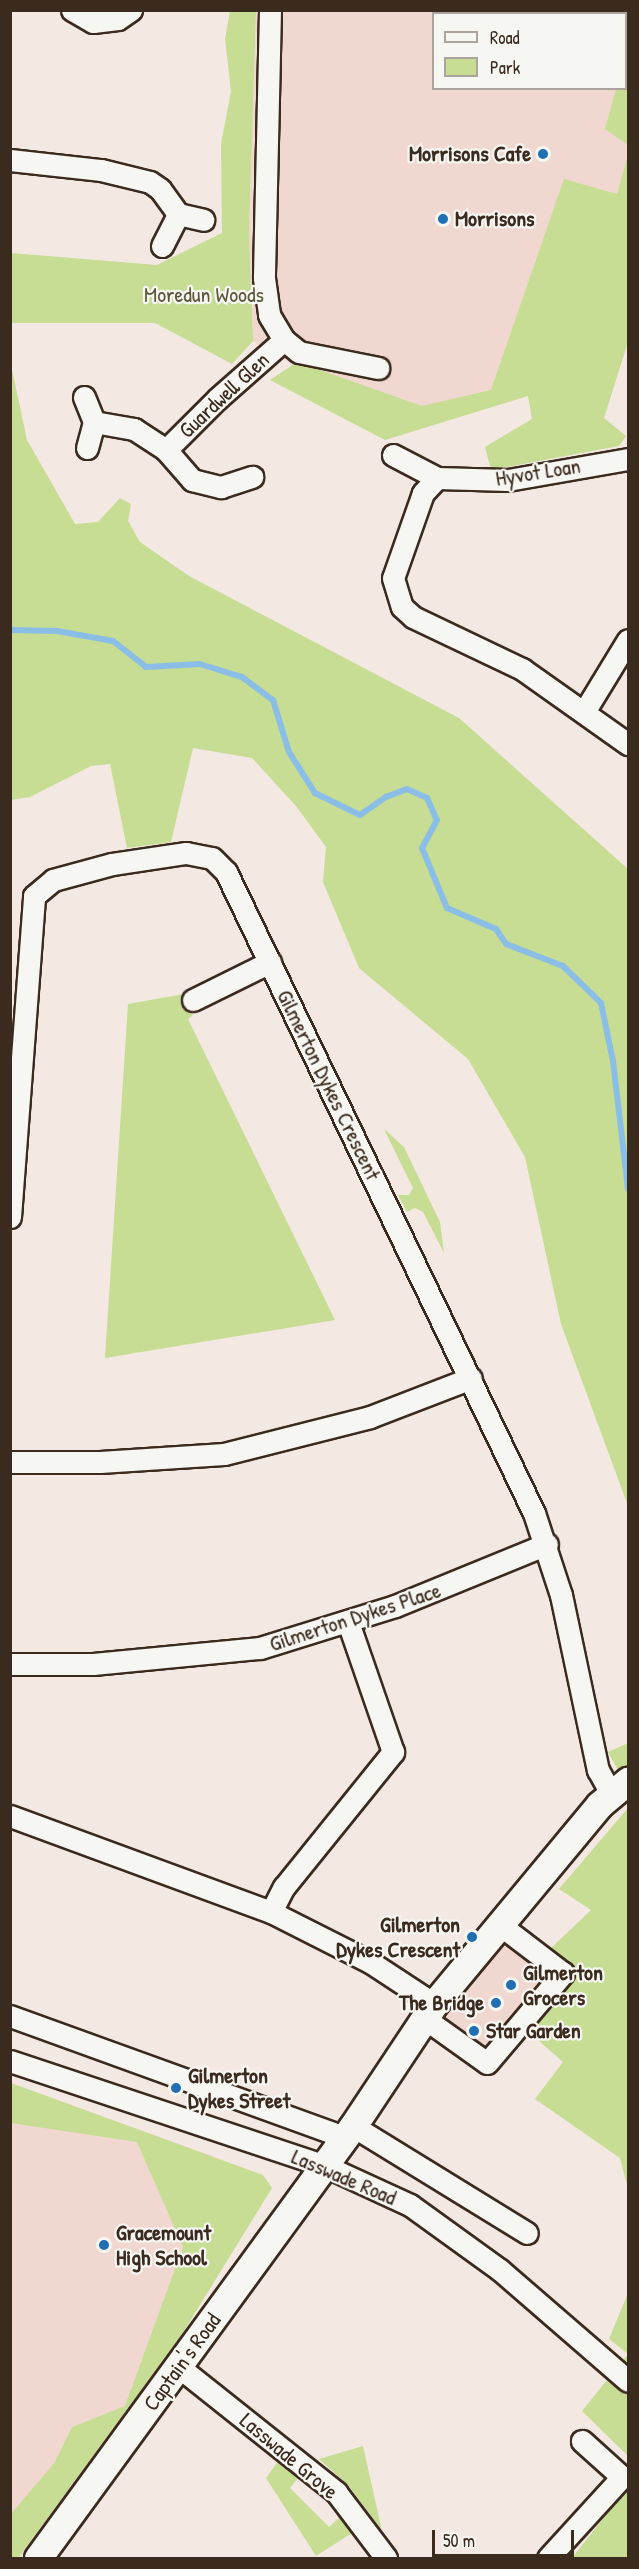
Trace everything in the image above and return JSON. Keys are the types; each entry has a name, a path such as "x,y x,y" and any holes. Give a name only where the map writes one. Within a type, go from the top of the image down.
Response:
{"main road":[{"path":"323,2165 349,2132 429,2011 499,1924 620,1787"},
{"name":"Captain's Road","path":"38,2559 323,2165"}],"street":[{"path":"72,10 93,22 118,19 131,10"},
{"path":"270,10 265,300 284,340 299,352 378,368"},
{"path":"10,160 101,171 150,182 160,189 178,214 203,220"},
{"path":"162,246 178,214"},
{"name":"Guardwell Glen","path":"166,450 217,399 284,340"},
{"path":"84,397 94,422 87,448"},
{"name":"Guardwell Glen","path":"94,422 134,429 166,450 192,480 234,495 252,477"},
{"path":"393,455 442,477 423,493 396,566 393,578 402,607 413,617 522,669 628,744"},
{"name":"Hyvot Loan","path":"442,477 508,480 628,459"},
{"path":"584,712 627,633"},
{"name":"Gilmerton Dykes Crescent","path":"10,1217 31,906 43,886 112,864 201,854 220,864 270,962 471,1378 547,1544 598,1770 620,1787"},
{"path":"193,1000 270,962"},
{"path":"10,1462 100,1462 224,1454 370,1417 471,1378"},
{"name":"Gilmerton Dykes Place","path":"10,1664 93,1664 260,1648 348,1623 547,1544"},
{"path":"271,1912 284,1887 393,1752 348,1623"},
{"path":"10,1816 271,1912 370,1962 487,2063 563,1973 499,1924"},
{"name":"Lasswade Road","path":"10,2016 349,2132 527,2233"},
{"name":"Lasswade Road","path":"10,2061 323,2165 377,2188 440,2224 500,2270 628,2381"},
{"name":"Lasswade Grove","path":"179,2367 336,2492 386,2559"},
{"path":"548,2559 622,2477 582,2441"}],"shaded area":[{"path":"256,11 628,11 628,167 528,396 377,414 253,341 249,233"},
{"path":"511,1922 570,1970 486,2069 427,2025"},
{"name":"Gracemount High School","path":"10,2083 212,2156 182,2334 20,2558 10,2558"}],"green space":[{"name":"Moredun Woods","path":"230,11 256,11 249,233 253,341 232,364 155,323 11,323 11,253 157,265 222,233 221,144 231,91 225,39"},
{"path":"627,62 628,145 605,129 616,90 627,90"},
{"path":"628,155 628,342 604,418 626,436 619,446 491,470 485,447 532,419 528,396 385,440 270,380 297,362 422,406 491,390 564,179 617,194"},
{"path":"10,360 27,440 75,524 98,522 120,498 131,504 128,521 140,542 189,576 459,718 628,869 628,1506 561,1324 525,1157 468,1059 359,968 323,882 326,847 296,806 252,758 193,748 171,842 127,848 110,764 91,766 30,797 11,800"},
{"path":"184,994 193,1015 188,1019 335,1320 105,1358 128,1004"},
{"path":"384,1129 404,1147 440,1222 444,1253 423,1212 415,1208 407,1212 398,1195 409,1195 413,1188"},
{"path":"628,1743 628,1788 608,1752"},
{"path":"628,1808 628,2189 620,2158 535,2099 563,2062 530,2033 576,1975 547,1952 591,1910 559,1889"},
{"path":"11,2083 263,2175 272,2188 182,2334 18,2558 11,2558 11,2514 55,2462 72,2427 125,2406 183,2247 137,2142 11,2123"},
{"path":"628,2293 628,2354 609,2339"},
{"path":"628,2354 628,2456 582,2411"},
{"path":"363,2446 382,2531 348,2485 319,2459"},
{"path":"278,2461 299,2477 290,2488 329,2527 340,2517 352,2533 316,2556 266,2478"},
{"path":"628,2487 628,2558 572,2558"}],"waterway":[{"path":"10,630 57,631 113,641 146,667 200,664 242,677 273,700 289,752 315,793 360,815 386,797 407,789 427,798 437,820 422,848 447,908 496,929 506,944 563,966 601,1003 613,1061 628,1189"}],"place":[{"name":"Morrisons Cafe","path":"543,154"},
{"name":"Morrisons","path":"443,219"},
{"name":"Gilmerton Dykes Crescent","path":"472,1937"},
{"name":"Gilmerton Grocers","path":"511,1985"},
{"name":"The Bridge","path":"496,2003"},
{"name":"Star Garden","path":"474,2031"},
{"name":"Gilmerton Dykes Street","path":"176,2088"},
{"name":"Gracemount High School","path":"104,2245"}]}
